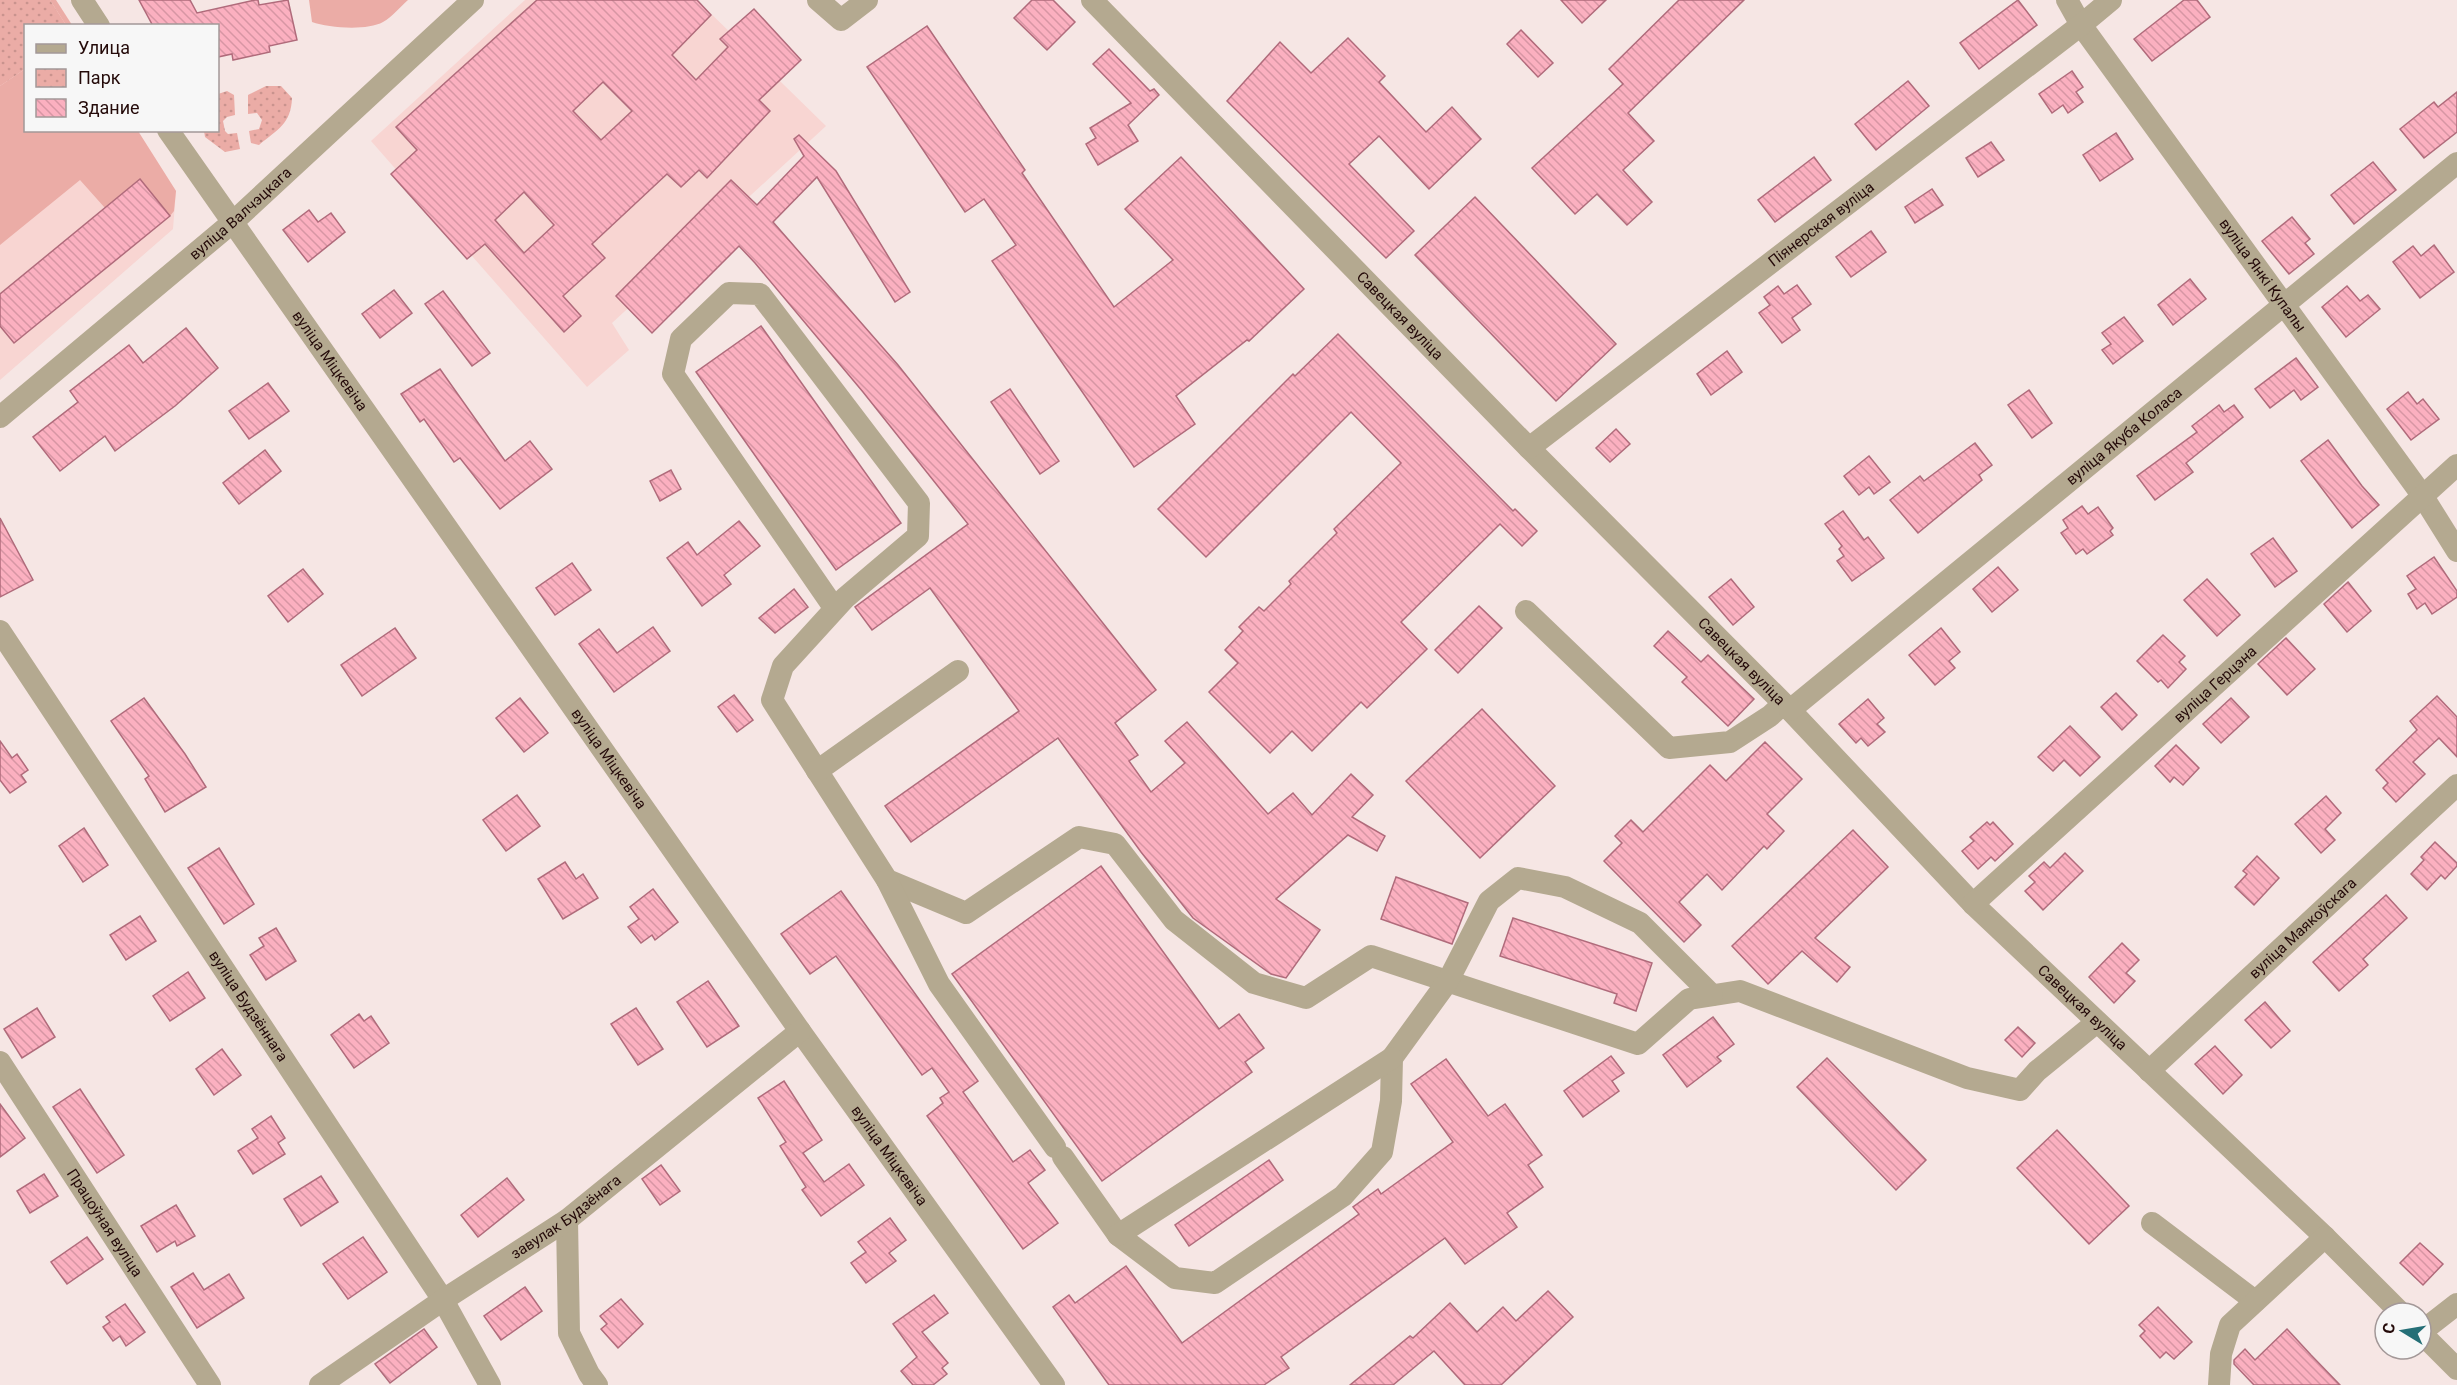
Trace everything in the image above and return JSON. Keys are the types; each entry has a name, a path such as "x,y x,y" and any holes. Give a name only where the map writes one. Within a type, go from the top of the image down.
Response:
{"street":[{"path":"82,0 98,24"},
{"name":"вуліца Валчэцкага","path":"0,417 233,222 473,0"},
{"path":"818,0 841,20 867,0"},
{"name":"Савецкая вуліца","path":"1092,0 1529,448 1787,707 1973,904 2325,1236 2389,1301"},
{"name":"вуліца Янкі Купалы","path":"2067,0 2081,25 2422,495 2457,551"},
{"name":"Піянерская вуліца","path":"1529,448 2111,0"},
{"name":"вуліца Міцкевіча","path":"169,132 800,1032 1054,1385"},
{"name":"вуліца Якуба Коласа","path":"1526,611 1669,748 1730,742 1787,707 2457,163"},
{"path":"835,609 673,374 681,339 729,293 760,294 919,503 918,536 845,598 835,609 783,666 772,700 887,880 939,984 1118,1235 1175,1278 1215,1283 1343,1196 1382,1152 1391,1101 1392,1058"},
{"name":"вуліца Герцэна","path":"1973,904 2457,465"},
{"name":"вуліца Будзённага","path":"0,631 443,1300 490,1385"},
{"path":"817,771 958,671"},
{"name":"вуліца Маякоўскага","path":"2150,1071 2457,785"},
{"path":"887,880 966,913 1079,837 1115,844 1174,920 1254,983 1306,998 1371,956 1638,1044 1689,999 1740,991 1966,1078 2020,1090 2037,1071 2097,1022"},
{"path":"1118,1235 1392,1058 1448,981 1489,901 1518,878 1565,887 1640,923 1712,996"},
{"name":"завулак Будзёнага","path":"320,1385 443,1300 567,1220 800,1032"},
{"name":"Працоўная вуліца","path":"0,1062 210,1385"},
{"path":"567,1220 569,1333 589,1374 597,1385"},
{"path":"2152,1223 2255,1301"},
{"path":"2219,1385 2221,1354 2230,1325 2325,1236"},
{"path":"2433,1323 2457,1304"},
{"path":"2433,1345 2457,1369"}],"shaded area":[{"path":"0,0 56,0 71,24 24,24 24,132 139,132 176,191 173,229 0,380"},
{"path":"525,0 697,0 826,126 612,323 629,350 587,387 371,141"}],"green space":[{"path":"0,0 50,0 65,24 24,24 24,70 0,86"},
{"path":"50,0 56,0 71,24 65,24"},
{"path":"309,0 408,0 383,22 368,27 348,28 312,22"},
{"path":"24,70 24,132 139,132 176,191 174,211 170,216 140,180 105,208 80,180 0,245 0,86"},
{"path":"266,86 281,86 292,98 291,107 286,120 278,130 259,145 251,143 249,131 259,129 262,120 257,113 248,114 248,95"},
{"path":"227,91 234,95 235,115 223,121 228,134 237,133 240,149 225,152 205,137 204,132 219,132 219,94"}],"building":[{"path":"139,0 190,0 197,13 255,0 258,0 259,5 288,0 297,40 269,46 270,52 233,60 232,54 219,57 219,24 152,24"},
{"path":"537,0 697,0 711,15 672,55 696,80 728,47 720,39 754,9 801,60 759,100 770,111 707,178 699,170 681,187 667,174 592,244 605,258 563,296 581,316 564,332 485,244 467,259 391,174 417,150 396,127","holes":["603,82 632,111 601,140 573,111","524,192 554,225 524,253 495,220"]},
{"path":"1032,0 1053,0 1075,22 1047,50 1014,18"},
{"path":"1561,0 1606,0 1582,23"},
{"path":"1679,0 1744,0 1628,113 1654,141 1623,170 1652,202 1627,225 1597,194 1575,214 1532,168 1623,84 1609,69"},
{"path":"2018,0 2037,25 1979,69 1960,43"},
{"path":"2184,0 2197,0 2210,17 2152,61 2134,39"},
{"path":"927,26 1025,170 1022,173 1114,307 1173,260 1125,209 1181,157 1304,289 1249,341 1247,340 1176,396 1195,424 1134,467 992,261 1016,245 984,199 965,212 867,67"},
{"path":"1521,30 1553,63 1538,77 1507,44"},
{"path":"1348,38 1385,76 1379,82 1426,132 1452,107 1481,139 1429,189 1379,136 1349,164 1414,231 1386,258 1227,101 1280,42 1311,73"},
{"path":"1109,49 1150,91 1154,89 1159,95 1128,125 1138,141 1098,165 1086,144 1096,138 1090,128 1131,103 1093,64"},
{"path":"2072,71 2083,87 2076,92 2083,102 2068,113 2063,105 2052,113 2039,94"},
{"path":"1908,81 1929,106 1876,150 1855,124"},
{"path":"2457,92 2457,132 2424,158 2400,129 2434,102 2438,107"},
{"path":"2116,133 2133,159 2100,181 2083,155"},
{"path":"799,135 836,171 910,292 895,302 817,177 773,222 898,365 1156,690 1115,723 1138,755 1129,761 1151,792 1185,763 1165,741 1187,722 1268,814 1293,793 1312,815 1351,774 1373,795 1352,817 1385,836 1377,851 1348,835 1276,899 1320,930 1286,978 1271,974 1193,918 1141,852 1058,738 911,842 885,806 1019,711 930,588 872,630 855,607 968,524 863,392 739,246 652,333 616,296 731,180 757,205 804,156 794,139"},
{"path":"1991,142 2004,160 1978,177 1966,158"},
{"path":"1814,157 1831,180 1775,222 1758,200"},
{"path":"2373,162 2396,190 2354,224 2331,195"},
{"path":"140,179 170,216 14,343 0,326 0,294"},
{"path":"1932,189 1943,205 1915,223 1905,207"},
{"path":"1475,197 1616,344 1556,401 1415,255"},
{"path":"309,210 318,222 331,213 345,232 308,262 283,230"},
{"path":"2292,217 2310,239 2305,243 2314,254 2289,274 2262,241"},
{"path":"1871,231 1886,252 1851,277 1836,257"},
{"path":"2434,245 2454,272 2420,298 2393,262 2413,246 2421,256"},
{"path":"2190,279 2206,299 2173,325 2158,305"},
{"path":"1797,285 1811,304 1792,318 1800,330 1782,343 1759,313 1770,305 1764,297 1778,286 1784,294"},
{"path":"2347,286 2360,301 2368,295 2380,309 2346,337 2322,307"},
{"path":"394,290 412,313 380,338 362,314"},
{"path":"443,291 490,353 472,366 425,304"},
{"path":"2124,317 2143,341 2113,364 2102,350 2111,344 2102,333"},
{"path":"761,326 901,523 836,570 696,372"},
{"path":"186,328 218,368 175,406 115,451 105,436 60,471 33,437 78,402 70,391 129,345 143,363"},
{"path":"1338,334 1513,511 1515,509 1537,531 1522,546 1500,524 1401,622 1427,649 1367,708 1361,702 1312,751 1292,731 1270,753 1209,692 1238,663 1225,650 1243,631 1239,627 1259,607 1264,611 1291,584 1289,581 1337,533 1334,529 1401,463 1351,412 1206,557 1158,509 1293,374 1295,376"},
{"path":"1727,351 1742,372 1711,395 1697,374"},
{"path":"2296,358 2318,387 2301,400 2294,390 2270,408 2255,389"},
{"path":"440,369 505,461 530,441 552,469 500,509 460,458 454,462 424,419 420,422 401,394"},
{"path":"268,383 289,411 249,439 229,411"},
{"path":"1010,389 1059,461 1040,474 991,402"},
{"path":"2029,390 2052,423 2032,438 2008,405"},
{"path":"2408,392 2417,404 2423,399 2439,419 2411,440 2387,409"},
{"path":"2219,405 2224,412 2234,405 2243,417 2186,463 2193,472 2155,500 2137,476 2197,432 2192,426"},
{"path":"1616,429 1630,444 1610,462 1596,448"},
{"path":"2328,440 2379,505 2352,528 2301,461"},
{"path":"1975,443 1992,465 1979,475 1982,480 1918,533 1890,500 1920,476 1924,481"},
{"path":"265,450 281,471 239,504 223,483"},
{"path":"1869,456 1890,482 1874,494 1869,487 1859,495 1844,476"},
{"path":"671,470 681,489 660,501 650,481"},
{"path":"2082,506 2088,514 2098,507 2113,528 2110,531 2113,535 2087,554 2083,549 2076,554 2061,533 2068,528 2063,520"},
{"path":"1843,511 1864,540 1868,537 1884,558 1852,581 1837,561 1844,556 1839,549 1842,546 1825,524"},
{"path":"0,518 33,580 0,597"},
{"path":"739,521 760,546 724,575 731,584 702,606 667,558 688,542 697,555"},
{"path":"2273,538 2297,571 2275,587 2251,554"},
{"path":"2434,557 2457,591 2457,597 2432,614 2425,603 2417,609 2408,594 2416,589 2407,576"},
{"path":"572,563 591,590 555,615 536,588"},
{"path":"1998,567 2018,590 1992,612 1973,589"},
{"path":"303,569 323,594 288,622 268,596"},
{"path":"1731,579 1754,607 1733,625 1709,597"},
{"path":"2207,579 2240,615 2217,636 2184,600"},
{"path":"2348,582 2371,611 2347,632 2324,604"},
{"path":"794,589 808,607 775,633 759,618"},
{"path":"1479,606 1502,628 1458,673 1435,650"},
{"path":"653,627 670,651 614,692 579,644 599,629 617,653"},
{"path":"395,628 416,658 362,696 341,665"},
{"path":"1941,628 1960,652 1949,661 1955,668 1935,685 1909,655"},
{"path":"1668,631 1701,662 1708,655 1754,699 1728,726 1682,682 1687,677 1654,646"},
{"path":"2163,635 2185,656 2179,662 2186,669 2168,688 2161,680 2158,682 2137,661"},
{"path":"2286,638 2315,669 2287,695 2258,664"},
{"path":"2116,693 2137,715 2122,730 2101,707"},
{"path":"734,695 753,720 737,732 718,707"},
{"path":"2437,696 2457,717 2457,757 2439,738 2413,762 2425,774 2396,802 2383,788 2388,783 2376,770 2417,730 2410,721"},
{"path":"144,698 206,787 165,812 145,779 149,776 111,721"},
{"path":"520,698 548,733 524,752 496,718"},
{"path":"2231,698 2249,717 2221,743 2203,724"},
{"path":"1868,699 1884,718 1877,724 1885,732 1868,746 1861,738 1856,743 1839,724"},
{"path":"1482,709 1555,786 1480,858 1406,781"},
{"path":"2070,726 2100,757 2080,776 2064,760 2053,771 2038,757"},
{"path":"0,741 12,758 17,754 28,770 21,775 26,782 10,793 0,780"},
{"path":"1765,742 1802,779 1767,814 1784,831 1767,849 1764,846 1722,890 1707,874 1679,902 1701,925 1684,942 1604,861 1622,843 1615,836 1631,820 1643,832 1710,765 1726,781"},
{"path":"2176,745 2199,768 2183,785 2174,777 2170,782 2155,766"},
{"path":"517,795 540,826 506,851 483,820"},
{"path":"2326,796 2341,813 2325,829 2335,840 2321,853 2295,824"},
{"path":"1987,822 1990,825 1993,822 2013,844 1995,861 1991,857 1978,869 1962,851 1974,841 1970,837"},
{"path":"84,828 108,865 83,882 59,846"},
{"path":"1853,830 1888,867 1815,938 1850,967 1837,982 1802,951 1768,984 1732,946"},
{"path":"2435,842 2457,863 2457,866 2445,879 2441,875 2427,890 2411,874 2424,860 2421,857"},
{"path":"219,848 254,904 224,924 188,868"},
{"path":"2065,853 2083,871 2043,910 2025,891 2035,882 2029,876 2044,862 2050,868"},
{"path":"2257,856 2279,878 2254,905 2235,887 2247,874 2243,871"},
{"path":"565,862 576,879 583,874 598,898 563,919 538,879"},
{"path":"1101,866 1219,1029 1239,1014 1264,1048 1245,1062 1252,1072 1102,1181 952,974"},
{"path":"1396,877 1468,903 1452,944 1381,919"},
{"path":"653,889 678,922 655,940 652,935 641,943 628,927 639,919 630,907"},
{"path":"841,891 978,1081 963,1092 1013,1162 1030,1150 1045,1170 1028,1183 1058,1223 1023,1249 927,1116 943,1103 940,1098 949,1092 932,1068 922,1075 836,956 810,974 781,934"},
{"path":"2386,895 2407,918 2363,959 2368,965 2339,991 2313,962"},
{"path":"140,916 156,941 126,960 110,935"},
{"path":"1513,918 1652,963 1636,1011 1614,1003 1617,994 1500,956"},
{"path":"276,928 296,961 266,980 250,955 264,946 259,938"},
{"path":"2122,943 2139,960 2126,973 2135,981 2114,1003 2089,977"},
{"path":"188,972 205,998 170,1021 153,996"},
{"path":"708,981 739,1026 707,1047 677,1002"},
{"path":"2265,1002 2290,1031 2271,1048 2245,1020"},
{"path":"37,1008 55,1037 22,1058 4,1029"},
{"path":"636,1008 663,1049 638,1065 611,1024"},
{"path":"359,1014 364,1021 371,1016 389,1043 354,1068 331,1035"},
{"path":"1713,1017 1734,1044 1717,1057 1721,1061 1687,1087 1663,1055"},
{"path":"2018,1027 2035,1043 2022,1057 2005,1040"},
{"path":"2215,1046 2242,1075 2223,1094 2195,1064"},
{"path":"222,1049 241,1075 214,1095 196,1069"},
{"path":"1611,1056 1624,1073 1612,1081 1619,1091 1583,1117 1564,1091"},
{"path":"1827,1058 1926,1160 1896,1190 1797,1087"},
{"path":"1446,1059 1488,1116 1505,1104 1542,1155 1528,1165 1543,1187 1507,1213 1517,1227 1465,1264 1445,1238 1281,1357 1289,1368 1264,1385 1109,1385 1053,1307 1069,1295 1075,1303 1126,1266 1182,1343 1359,1214 1353,1207 1378,1189 1381,1194 1453,1142 1411,1084"},
{"path":"784,1081 822,1140 803,1153 824,1182 849,1164 864,1185 821,1216 802,1190 806,1187 780,1146 786,1142 758,1098"},
{"path":"80,1089 124,1155 97,1173 53,1107"},
{"path":"0,1104 25,1138 0,1157"},
{"path":"271,1116 285,1138 278,1143 285,1154 253,1174 238,1151 258,1138 252,1129"},
{"path":"2057,1130 2129,1206 2089,1244 2017,1168"},
{"path":"1269,1160 1283,1180 1189,1246 1175,1225"},
{"path":"661,1165 680,1191 660,1205 642,1179"},
{"path":"44,1174 58,1196 30,1213 17,1191"},
{"path":"321,1176 338,1202 301,1226 284,1199"},
{"path":"507,1178 524,1200 478,1237 461,1215"},
{"path":"176,1205 195,1236 177,1246 175,1241 157,1252 141,1226"},
{"path":"890,1218 906,1240 889,1253 896,1261 866,1283 851,1263 866,1252 858,1242"},
{"path":"87,1237 103,1259 67,1284 51,1262"},
{"path":"363,1237 387,1272 348,1299 323,1264"},
{"path":"2420,1243 2443,1264 2423,1285 2400,1263"},
{"path":"193,1273 204,1290 229,1274 244,1298 197,1328 171,1287"},
{"path":"525,1287 542,1311 501,1340 484,1316"},
{"path":"1548,1291 1573,1317 1501,1385 1465,1385 1434,1351 1393,1385 1350,1385 1410,1336 1413,1338 1450,1303 1477,1332 1503,1307 1516,1321"},
{"path":"934,1295 948,1313 922,1332 948,1363 942,1368 947,1374 933,1385 913,1385 901,1371 917,1357 893,1324"},
{"path":"621,1299 643,1324 618,1348 601,1329 607,1324 600,1316"},
{"path":"125,1304 145,1332 126,1346 120,1336 113,1341 103,1327 110,1322 106,1317"},
{"path":"2158,1307 2192,1342 2174,1359 2166,1352 2160,1358 2140,1336 2145,1331 2139,1325"},
{"path":"424,1329 437,1347 390,1383 375,1364"},
{"path":"2287,1329 2340,1385 2254,1385 2234,1364 2234,1360 2245,1349 2255,1360"}]}
